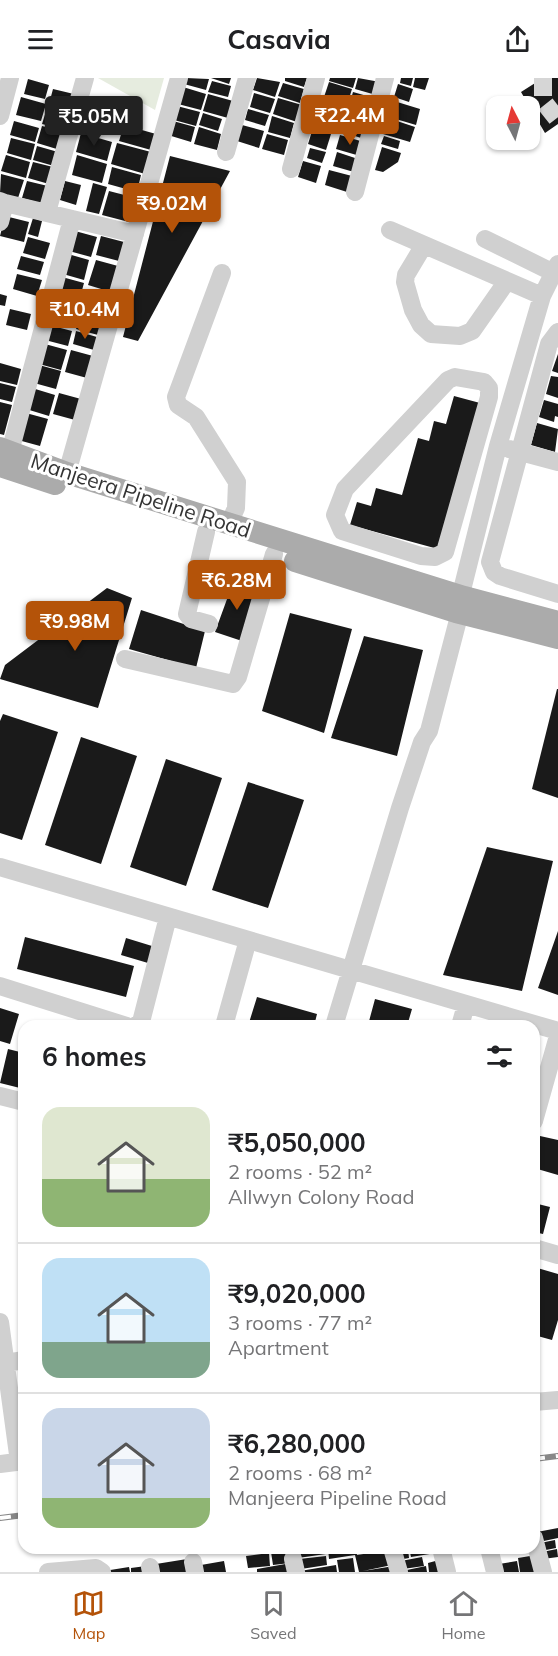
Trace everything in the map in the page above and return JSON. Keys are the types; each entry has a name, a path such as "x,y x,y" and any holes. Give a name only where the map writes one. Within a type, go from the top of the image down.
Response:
{"main road":[{"name":"Manjeera Pipeline Road","path":"3,455 67,473 206,532 274,554 458,601 558,622"},
{"name":"Manjeera Pipeline Road","path":"3,455 138,503 229,524 458,601 558,638"}],"street":[{"path":"0,116 10,78"},
{"path":"46,212 85,78"},
{"path":"67,473 180,78"},
{"path":"226,152 248,78"},
{"path":"291,169 316,78"},
{"path":"355,192 385,78"},
{"path":"0,222 3,202 135,234"},
{"path":"3,455 72,219"},
{"path":"390,230 542,296"},
{"path":"336,1020 422,742 429,731 458,601 498,446 542,296 556,269 485,239"},
{"path":"423,245 406,275 405,282 413,310 421,325 431,334 460,336 472,331 507,281"},
{"path":"222,273 176,397 178,405 196,417 237,482 236,508 229,524"},
{"path":"558,332 549,344 491,566 500,576 558,594"},
{"path":"465,377 484,382 489,388 489,397 478,440 446,552 441,556 421,556 342,531 335,515 345,489 448,380 465,377"},
{"path":"478,440 558,462"},
{"path":"206,532 187,614 191,619 209,624"},
{"path":"126,659 233,684 238,677 274,554"},
{"path":"0,867 519,1020"},
{"path":"142,1020 168,917"},
{"path":"226,1020 248,940"},
{"path":"0,986 108,1020"},
{"path":"462,1020 466,1005"},
{"path":"540,1026 558,1031"},
{"path":"540,1100 558,1036"},
{"path":"0,1096 18,1100"},
{"path":"540,1250 558,1256"},
{"path":"0,1322 18,1436"},
{"path":"6,1363 18,1361"},
{"path":"540,1402 558,1400"},
{"path":"0,1464 18,1462"},
{"path":"394,1554 399,1572"},
{"path":"442,1554 447,1572"},
{"path":"490,1554 495,1572"},
{"path":"538,1554 543,1572"},
{"path":"55,1572 96,1568 102,1572"}],"shaded area":[{"path":"98,78 164,78 155,110"}],"building":[{"path":"186,78 209,79 206,90 184,84"},
{"path":"211,78 231,78 229,84"},
{"path":"257,78 280,82 275,97 253,90"},
{"path":"285,78 307,78 304,87 285,81"},
{"path":"330,78 356,78 353,88 329,81"},
{"path":"358,78 380,82 376,95 355,89"},
{"path":"401,78 413,78 411,86 400,83"},
{"path":"415,78 429,78 425,90 413,87"},
{"path":"543,78 558,78 558,124 545,133 540,124 540,96 523,96 521,92"},
{"path":"28,79 49,85 45,99 24,94"},
{"path":"212,81 231,86 228,97 208,92"},
{"path":"329,82 352,89 347,105 324,97"},
{"path":"283,83 304,89 300,103 278,96"},
{"path":"398,84 413,89 409,102 394,97"},
{"path":"183,87 206,94 201,110 178,104"},
{"path":"53,89 78,95 74,111 49,104"},
{"path":"353,92 374,98 369,112 349,106"},
{"path":"254,93 275,99 270,113 250,107"},
{"path":"208,94 233,101 228,118 203,111"},
{"path":"21,97 46,104 41,121 16,115"},
{"path":"278,98 302,105 297,122 273,114"},
{"path":"320,99 342,106 339,118 316,111"},
{"path":"394,101 420,109 416,125 389,117"},
{"path":"177,106 200,112 196,126 174,120"},
{"path":"47,108 70,114 66,130 42,124"},
{"path":"350,108 365,113 362,124 346,119"},
{"path":"248,109 269,115 265,126 245,120"},
{"path":"203,113 222,119 218,131 199,125"},
{"path":"317,114 337,120 333,133 313,127"},
{"path":"272,116 294,123 290,138 268,132"},
{"path":"388,118 415,127 410,142 383,134"},
{"path":"343,119 365,126 361,138 340,131"},
{"path":"14,121 39,128 35,142 10,135"},
{"path":"173,121 195,127 191,142 168,135"},
{"path":"124,125 156,134 151,150 119,141"},
{"path":"242,125 264,131 259,148 237,141"},
{"path":"42,126 65,132 60,150 37,143"},
{"path":"199,127 221,134 217,150 194,144"},
{"path":"313,128 331,134 326,150 308,144"},
{"path":"81,133 112,142 107,161 76,152"},
{"path":"267,134 288,140 284,155 262,149"},
{"path":"340,135 364,142 360,156 336,149"},
{"path":"384,136 400,141 398,149 381,144"},
{"path":"11,138 35,144 31,160 7,153"},
{"path":"117,143 151,152 145,174 111,164"},
{"path":"37,146 58,152 54,166 33,160"},
{"path":"382,147 401,153 398,162 383,172 375,170"},
{"path":"310,148 326,152 322,163 307,158"},
{"path":"337,152 358,159 354,172 333,166"},
{"path":"6,155 30,162 26,178 1,171"},
{"path":"77,155 107,164 102,183 72,175"},
{"path":"170,156 230,171 138,341 123,337"},
{"path":"303,161 321,166 316,183 298,177"},
{"path":"33,162 53,167 49,184 28,178"},
{"path":"112,167 141,175 137,192 108,184"},
{"path":"329,170 352,176 347,192 325,185"},
{"path":"1,174 24,180 18,198 0,193"},
{"path":"27,181 52,187 47,205 22,198"},
{"path":"65,181 81,185 76,205 60,200"},
{"path":"93,183 107,187 99,214 86,211"},
{"path":"109,191 136,198 129,222 102,215"},
{"path":"5,216 29,222 24,242 0,236"},
{"path":"33,218 42,221 38,237 28,234"},
{"path":"75,231 97,237 91,257 69,251"},
{"path":"101,236 124,242 119,261 96,255"},
{"path":"28,237 50,243 45,259 23,253"},
{"path":"68,254 89,260 84,280 63,274"},
{"path":"21,256 44,262 40,275 17,269"},
{"path":"96,260 118,266 111,292 88,285"},
{"path":"17,274 42,280 37,296 13,289"},
{"path":"62,277 84,283 81,294 58,288"},
{"path":"87,289 110,296 104,316 81,309"},
{"path":"0,294 7,296 5,306 0,305"},
{"path":"56,300 78,306 72,325 51,319"},
{"path":"10,309 31,314 27,330 6,325"},
{"path":"81,312 103,318 98,335 76,329"},
{"path":"49,325 72,331 68,346 45,340"},
{"path":"76,331 97,337 94,350 73,344"},
{"path":"45,344 67,350 61,370 39,364"},
{"path":"71,350 93,356 87,378 65,372"},
{"path":"558,354 558,373 552,371"},
{"path":"0,363 21,369 17,385 0,381"},
{"path":"39,365 61,371 56,389 34,383"},
{"path":"551,376 558,377 558,398 546,394"},
{"path":"0,383 16,387 12,402 0,399"},
{"path":"32,388 55,395 49,416 26,409"},
{"path":"59,393 81,399 75,420 53,414"},
{"path":"454,396 480,403 438,549 350,525 357,502 371,506 376,488 402,495 418,438 429,441 434,421 446,424"},
{"path":"544,400 558,404 558,417 555,416 554,422 539,417"},
{"path":"0,402 12,405 4,435 0,434"},
{"path":"26,413 48,419 40,446 18,440"},
{"path":"537,423 558,429 555,452 531,445"},
{"path":"234,580 256,581 245,642 215,632"},
{"path":"107,588 132,598 98,708 0,679 5,665"},
{"path":"141,610 205,631 196,668 129,649"},
{"path":"290,613 352,629 324,733 262,711"},
{"path":"364,636 423,650 397,756 331,738"},
{"path":"558,689 558,798 532,789"},
{"path":"3,714 58,732 22,840 0,833 0,721"},
{"path":"81,737 137,756 101,864 45,845"},
{"path":"166,759 222,778 186,886 130,867"},
{"path":"248,782 304,800 268,908 212,890"},
{"path":"487,847 553,861 522,991 443,975"},
{"path":"558,931 558,995 538,988"},
{"path":"25,937 134,966 126,997 17,969"},
{"path":"126,938 152,946 148,963 121,955"},
{"path":"257,997 317,1014 316,1020 250,1020"},
{"path":"375,999 412,1009 409,1020 369,1020"},
{"path":"0,1008 19,1014 10,1044 0,1041"},
{"path":"8,1049 18,1052 18,1088 0,1083"},
{"path":"540,1136 558,1140 558,1175 540,1170"},
{"path":"540,1204 550,1207 543,1234 540,1233"},
{"path":"540,1269 558,1274 558,1320 552,1340 540,1337"},
{"path":"558,1528 558,1538 540,1542 540,1531"},
{"path":"555,1540 556,1548 541,1551 540,1543"},
{"path":"557,1549 558,1557 543,1559 542,1552"},
{"path":"269,1554 270,1566 248,1568 246,1556"},
{"path":"271,1554 289,1554 290,1563 273,1565"},
{"path":"297,1554 326,1554 298,1558"},
{"path":"329,1554 390,1554 392,1565 363,1571 394,1566 395,1572 359,1572 355,1555 329,1559"},
{"path":"397,1554 409,1554 409,1558 398,1560"},
{"path":"410,1554 430,1554 411,1557"},
{"path":"536,1555 538,1572 520,1572 518,1558"},
{"path":"326,1556 327,1565 301,1569 299,1559"},
{"path":"422,1557 424,1566 403,1569 401,1561"},
{"path":"353,1558 355,1572 339,1572 337,1560"},
{"path":"187,1559 189,1572 157,1572 156,1564"},
{"path":"439,1560 441,1572 429,1572 428,1563"},
{"path":"224,1561 226,1572 202,1572 201,1565"},
{"path":"517,1561 519,1572 501,1572 499,1564"},
{"path":"291,1563 292,1572 257,1572 257,1569"},
{"path":"336,1565 337,1572 300,1572 300,1571"},
{"path":"146,1566 146,1572 131,1572 131,1568"},
{"path":"426,1566 427,1572 402,1571"},
{"path":"129,1567 130,1572 104,1571"}],"tunnel":[{"path":"543,78 543,101 558,120"}],"railway":[{"path":"540,1458 558,1456"},
{"path":"0,1518 18,1516"}]}
